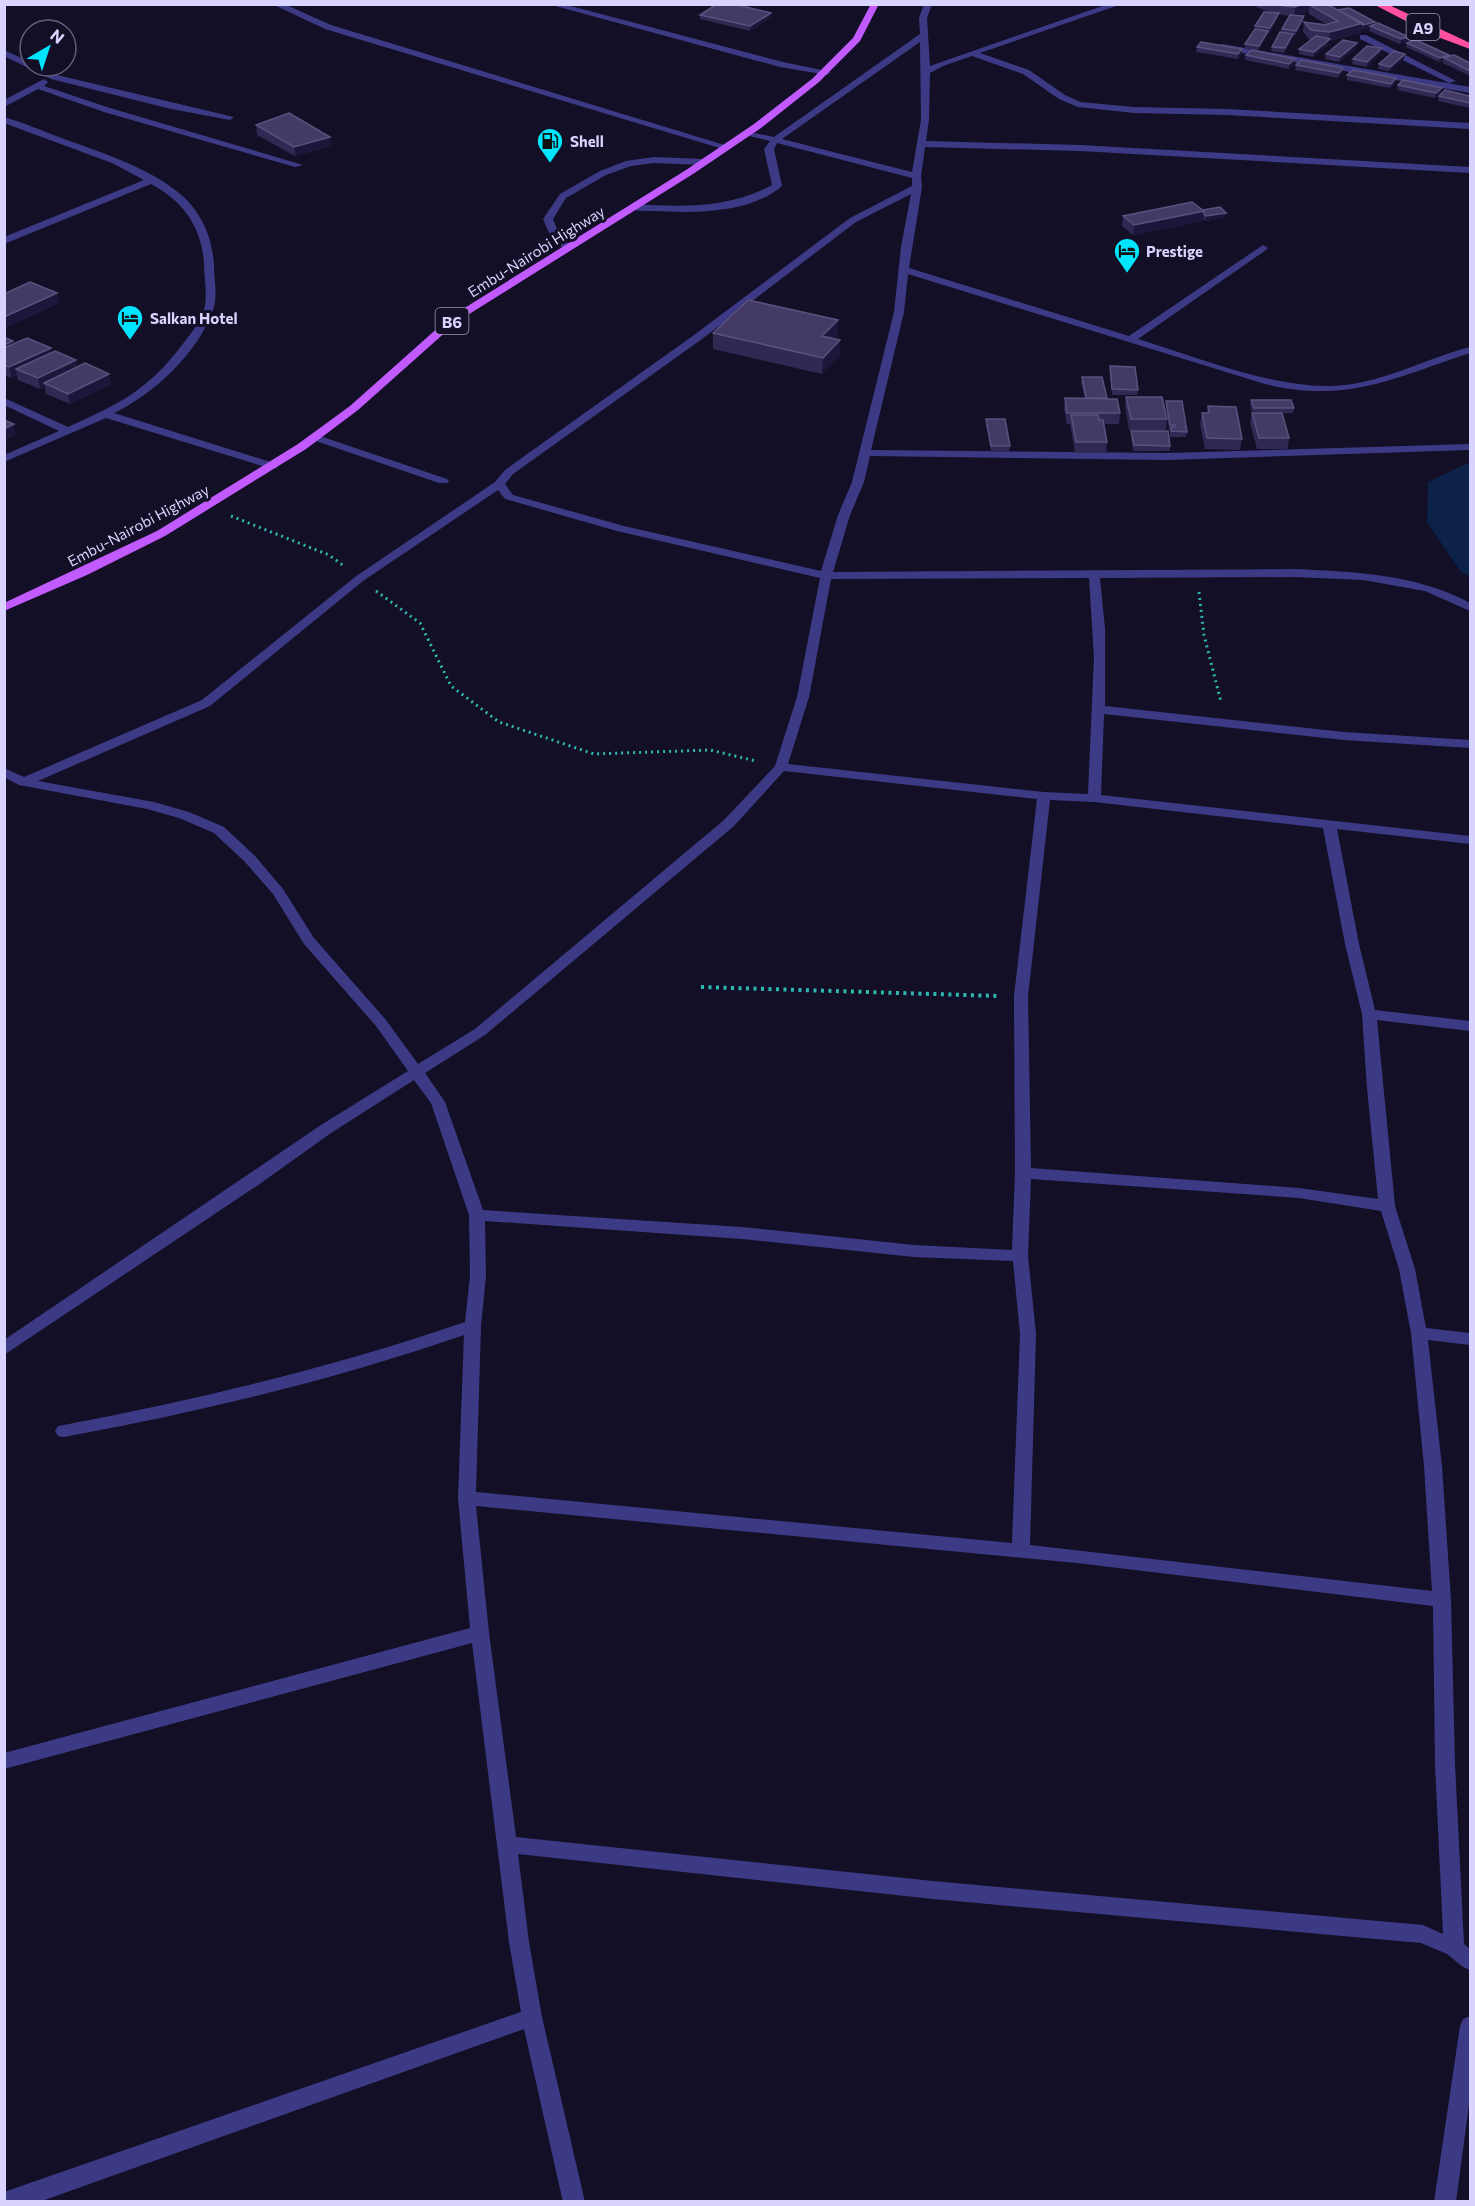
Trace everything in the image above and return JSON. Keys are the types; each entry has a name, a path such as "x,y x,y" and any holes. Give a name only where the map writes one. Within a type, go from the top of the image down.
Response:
{"highway":[{"name":"A9","path":"1378,4 1439,34 1470,46"}],"main road":[{"name":"Embu-Nairobi Highway","path":"4,608 146,541 273,466 354,408 453,320 748,133 827,72 849,52 872,20 875,4"}],"street":[{"path":"276,4 328,27 726,147"},
{"path":"552,4 783,65 827,72"},
{"path":"4,1349 326,1129 480,1032 729,823 782,766 803,697 826,576 844,515 858,482 899,312 925,120 926,72 922,18 928,4"},
{"path":"926,72 940,64 1118,4"},
{"path":"633,207 691,210 728,206 765,193 777,186 769,149 774,140 923,36"},
{"path":"1363,37 1469,89"},
{"path":"1212,46 1469,89"},
{"path":"4,52 18,59"},
{"path":"974,54 1026,72 1062,97 1078,104 1134,110 1227,112 1470,126"},
{"path":"4,104 52,78"},
{"path":"58,78 171,106 230,117"},
{"path":"37,86 107,110 298,165"},
{"path":"4,120 115,161 152,180 178,197 199,222 208,251 209,309 196,334 165,374 129,402 4,459"},
{"path":"748,133 916,181"},
{"path":"921,144 1080,148 1470,170"},
{"path":"567,248 554,233 548,219 563,196 603,173 629,163 654,160 703,162"},
{"path":"4,241 152,180"},
{"path":"24,782 206,703 359,579 499,484 509,472 698,337 854,220 916,181"},
{"path":"1131,339 1263,248"},
{"path":"904,270 1269,382 1313,391 1342,390 1361,386 1470,350"},
{"path":"4,401 66,430"},
{"path":"105,414 273,466"},
{"path":"314,437 443,481"},
{"path":"866,453 1088,457 1344,454 1470,447"},
{"path":"499,484 509,497 610,526 826,576 1196,573 1358,575 1426,588 1470,607"},
{"path":"1094,574 1099,607 1094,798"},
{"path":"1096,709 1226,724 1470,744"},
{"path":"782,766 1044,796 1094,798 1470,840"},
{"path":"4,772 24,782 149,805 184,815 219,830 250,859 278,892 309,941 381,1023 438,1102 477,1215 478,1276 472,1326 467,1498 480,1633 509,1845 519,1942 532,2017 574,2202"},
{"path":"1021,1552 1028,1334 1020,1256 1023,1173 1021,996 1044,796"},
{"path":"1329,824 1352,944 1370,1014 1374,1088 1387,1206 1407,1269 1419,1333 1433,1466 1442,1600 1445,1776 1454,1948"},
{"path":"1370,1014 1470,1026"},
{"path":"1023,1173 1299,1193 1387,1206"},
{"path":"477,1215 742,1233 914,1251 1020,1256"},
{"path":"64,1431 180,1410 332,1373 472,1326"},
{"path":"1419,1333 1470,1339"},
{"path":"467,1498 1329,1584 1442,1600"},
{"path":"4,1761 480,1633"},
{"path":"509,1845 933,1890 1423,1934 1454,1948 1470,1961"},
{"path":"7,2202 393,2068 532,2017"},
{"path":"1445,2202 1470,2026"}],"path":[{"path":"208,506 329,555 420,623 452,686 499,722 594,754 710,750 782,766"},
{"path":"1196,573 1204,635 1226,724"},
{"path":"701,987 1021,996"}],"water":[{"path":"1470,462 1470,577 1461,572 1427,522 1428,482"}],"building":[{"path":"717,4 734,4 771,13 750,26 700,15"},
{"path":"1278,4 1303,4 1295,7"},
{"path":"1326,4 1363,23 1330,32 1311,30 1304,22 1325,25 1338,21 1310,5"},
{"path":"1349,8 1375,22 1363,25 1338,10"},
{"path":"1264,12 1279,13 1270,28 1255,26"},
{"path":"1290,15 1304,16 1296,31 1282,29"},
{"path":"1378,23 1409,37 1401,39 1370,26"},
{"path":"1255,29 1268,31 1259,46 1245,44"},
{"path":"1280,32 1293,34 1285,48 1272,47"},
{"path":"1316,36 1330,39 1314,52 1299,49"},
{"path":"1343,40 1357,43 1340,57 1326,54"},
{"path":"1416,40 1449,55 1440,58 1407,43"},
{"path":"1201,42 1242,49 1238,54 1197,47"},
{"path":"1367,46 1382,48 1367,62 1353,59"},
{"path":"1252,50 1295,59 1289,64 1246,55"},
{"path":"1394,51 1405,54 1390,67 1379,64"},
{"path":"1454,55 1470,63 1470,71 1444,58"},
{"path":"1301,60 1343,68 1339,73 1296,65"},
{"path":"1353,70 1396,78 1391,84 1347,75"},
{"path":"1403,80 1442,88 1436,93 1398,85"},
{"path":"1445,90 1470,96 1470,103 1439,96"},
{"path":"289,113 330,137 294,147 256,125"},
{"path":"1192,202 1204,211 1134,225 1123,216"},
{"path":"1220,207 1226,213 1206,216 1204,214 1203,210"},
{"path":"30,282 57,293 4,317 4,294"},
{"path":"748,300 838,320 822,336 840,340 823,358 713,333"},
{"path":"4,337 13,341 4,345"},
{"path":"27,338 51,348 9,367 4,365 4,348"},
{"path":"55,351 76,360 38,378 16,369"},
{"path":"85,363 109,374 68,394 44,383"},
{"path":"1110,366 1135,367 1138,390 1112,389"},
{"path":"1082,377 1102,377 1107,398 1086,398"},
{"path":"1126,397 1162,397 1167,419 1131,419"},
{"path":"1065,398 1117,399 1120,413 1067,413"},
{"path":"1251,400 1291,400 1294,408 1254,408"},
{"path":"1166,401 1182,401 1187,432 1171,431 1171,427 1175,425 1170,425"},
{"path":"1208,406 1236,407 1242,439 1207,438 1202,413 1209,413"},
{"path":"1252,413 1282,413 1289,438 1259,438"},
{"path":"1071,415 1098,415 1099,420 1103,420 1107,442 1076,442"},
{"path":"986,419 1005,419 1010,446 991,446"},
{"path":"4,420 14,424 4,429"},
{"path":"1131,431 1168,431 1170,446 1134,445"}],"place":[{"name":"Shell","path":"550,164"},
{"name":"Prestige","path":"1127,274"},
{"name":"Salkan Hotel","path":"130,341"}]}
